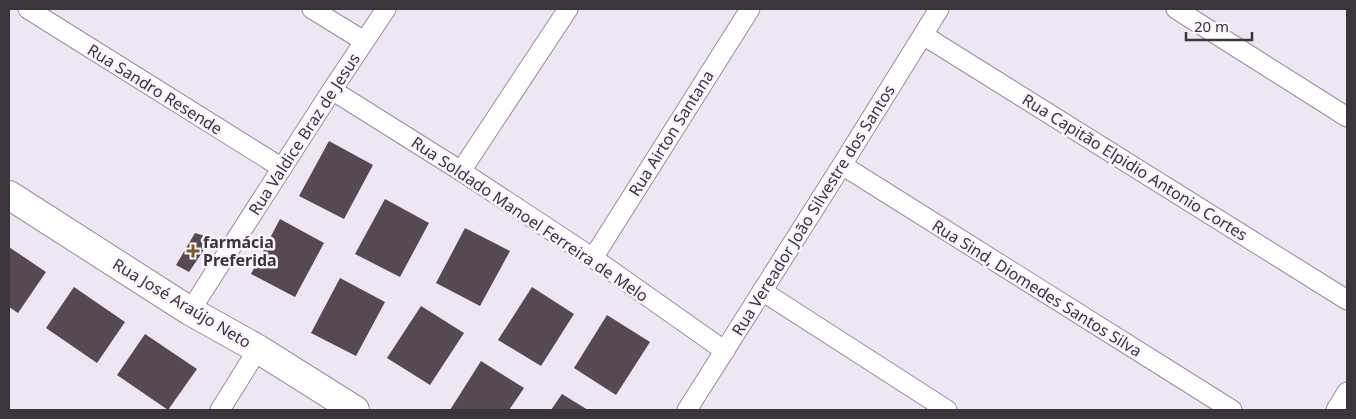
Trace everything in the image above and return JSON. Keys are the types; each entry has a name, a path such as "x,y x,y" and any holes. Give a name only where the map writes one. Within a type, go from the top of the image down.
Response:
{"street":[{"name":"Rua Sandro Resende","path":"28,9 282,168"},
{"path":"312,9 364,41"},
{"name":"Rua Valdice Braz de Jesus","path":"190,310 386,9"},
{"path":"461,171 568,9"},
{"name":"Rua Airton Santana","path":"592,258 750,9"},
{"name":"Rua Vereador João Silvestre dos Santos","path":"687,410 939,9"},
{"path":"1176,9 1347,117"},
{"name":"Rua Capitão Elpidio Antonio Cortes","path":"923,35 1347,300"},
{"name":"Rua Soldado Manoel Ferreira de Melo","path":"332,90 461,171 592,258 725,351"},
{"name":"Rua Sind, Diomedes Santos Silva","path":"842,165 1232,410"},
{"name":"Rua José Araújo Neto","path":"9,195 190,310 258,349 355,410"},
{"path":"762,291 947,410"},
{"path":"220,410 258,349"},
{"path":"1336,410 1347,392"}],"building":[{"path":"329,141 373,165 344,219 299,196"},
{"path":"385,199 429,223 400,277 355,254"},
{"path":"280,219 324,243 295,297 251,274"},
{"path":"465,228 510,251 480,306 436,283"},
{"name":"farmácia Preferida","path":"195,233 212,238 189,272 176,265"},
{"path":"9,247 46,272 18,313 9,307"},
{"path":"340,278 385,302 356,356 311,333"},
{"path":"74,287 125,322 97,363 46,328"},
{"path":"532,287 574,314 541,366 498,340"},
{"path":"421,306 464,333 430,385 387,358"},
{"path":"607,315 650,342 616,395 574,368"},
{"path":"145,334 197,369 168,410 117,375"},
{"path":"481,361 524,388 509,410 450,410"},
{"path":"562,394 588,410 551,410"}],"place":[{"name":"farmácia Preferida","path":"193,251"}]}
